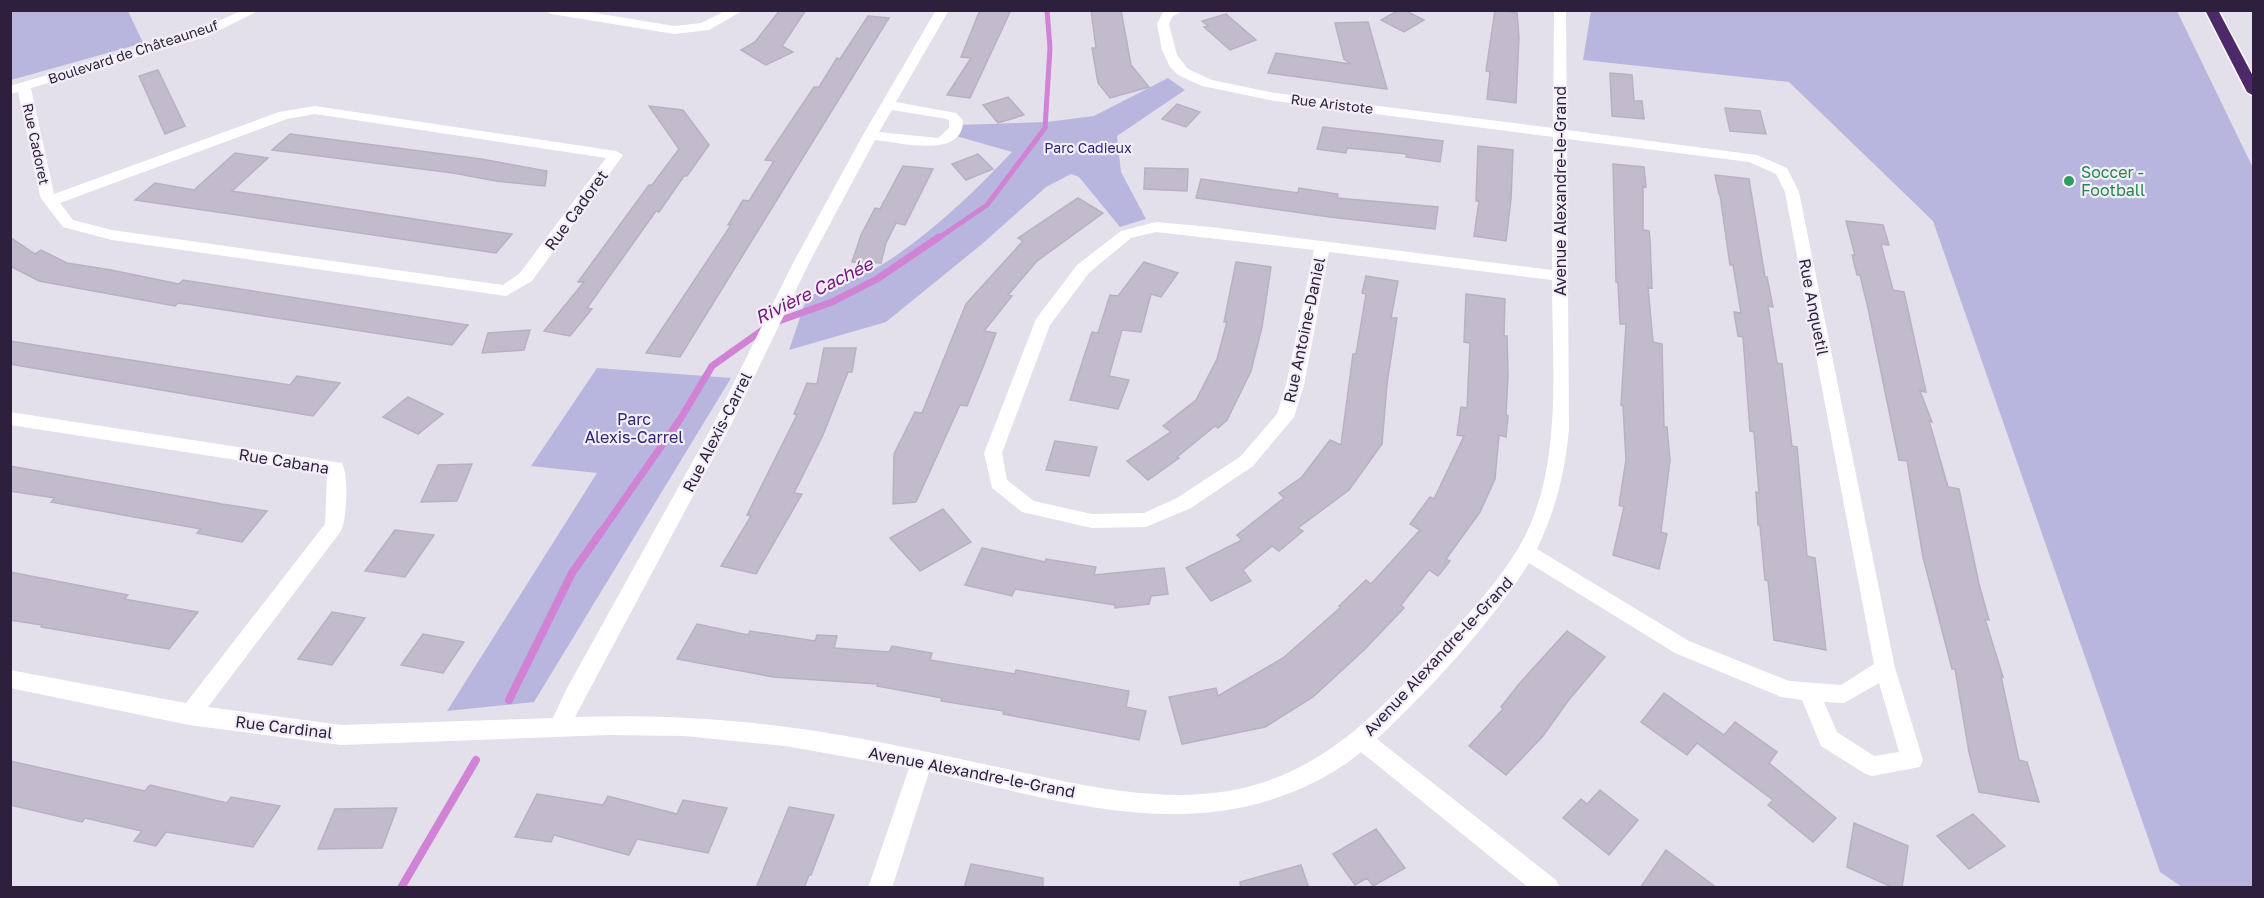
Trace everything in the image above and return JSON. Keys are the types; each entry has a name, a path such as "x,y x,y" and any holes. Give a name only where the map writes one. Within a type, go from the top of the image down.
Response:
{"highway":[{"path":"2211,10 2253,92"}],"street":[{"name":"Boulevard de Châteauneuf","path":"17,89 201,34 254,10"},
{"path":"551,10 674,30 704,27 738,10"},
{"name":"Rue Alexis-Carrel","path":"560,726 573,697 723,423 801,263 870,135 943,10"},
{"name":"Rue Aristote","path":"1178,10 1167,15 1163,24 1173,63 1184,74 1210,84 1275,97 1560,132"},
{"name":"Avenue Alexandre-le-Grand","path":"560,726 722,729 812,741 1124,802 1190,806 1244,798 1291,783 1325,766 1360,739 1400,701 1488,605 1514,574 1527,552 1549,501 1558,460 1560,10"},
{"name":"Rue Cadoret","path":"17,89 46,196 68,224 112,235 506,291 526,277 616,155 315,110 284,116 50,201"},
{"path":"870,135 939,142 946,140 957,125 956,120 951,116 887,105"},
{"name":"Rue Anquetil","path":"1560,132 1752,158 1782,171 1792,192 1885,668 1912,760 1872,766 1829,739 1809,691"},
{"name":"Rue Antoine-Daniel","path":"1322,248 1295,385 1285,417 1247,461 1184,503 1146,520 1092,521 1029,507 999,483 993,453 1042,323 1083,269 1126,234 1156,227 1322,248 1435,258 1560,276"},
{"name":"Rue Cabana","path":"10,418 336,468 337,498 334,526 189,715"},
{"path":"1527,552 1682,647 1788,690 1844,694 1885,668"},
{"name":"Rue Cardinal","path":"10,679 189,715 342,735 503,731 560,726"},
{"path":"1360,739 1548,888"},
{"path":"880,888 922,761"}],"green space":[{"path":"11,10 128,11 143,43 11,80"},
{"path":"1591,11 2177,11 2253,168 2253,887 2182,887 2160,872 1933,221 1789,82 1583,60"},
{"name":"Parc Cadieux","path":"1168,78 1185,90 1117,136 1121,172 1146,219 1120,227 1079,177 1071,174 1046,187 982,244 886,322 789,350 807,297 871,271 908,247 954,209 1012,152 956,136 957,125 1047,122 1094,116"},
{"name":"Parc Alexis-Carrel","path":"597,368 731,378 534,702 447,711 597,473 531,466"}],"building":[{"path":"780,10 806,10 782,46 793,52 766,65 741,50 755,42"},
{"path":"980,10 1011,10 970,98 947,95 971,58 961,57"},
{"path":"1091,10 1121,10 1131,65 1149,87 1110,98 1098,83 1092,48 1096,48"},
{"path":"1399,10 1404,10 1424,20 1404,32 1381,20"},
{"path":"1495,10 1517,13 1519,37 1516,103 1487,99 1490,72 1486,71"},
{"path":"1226,14 1256,40 1230,50 1204,27 1208,26 1202,21"},
{"path":"868,16 889,18 680,357 646,353 731,225 728,225 743,200 749,201 774,161 765,160 814,87 819,87"},
{"path":"1368,22 1387,89 1268,73 1276,53 1351,64 1344,59 1335,23"},
{"path":"158,70 185,126 165,134 139,76"},
{"path":"1610,73 1632,75 1634,101 1642,101 1644,119 1612,116"},
{"path":"1008,97 1024,115 998,123 983,105"},
{"path":"1177,104 1200,112 1186,127 1162,119"},
{"path":"649,106 683,110 709,145 659,212 656,211 587,308 592,309 570,336 544,331 584,282 578,282 649,185 652,185 679,149"},
{"path":"1725,108 1760,111 1766,134 1730,131"},
{"path":"1323,127 1443,141 1440,162 1406,157 1407,154 1347,148 1346,153 1317,149"},
{"path":"290,134 481,159 547,171 545,186 272,150"},
{"path":"1478,146 1513,150 1506,241 1474,236 1479,201 1476,201"},
{"path":"235,153 268,158 232,191 512,234 496,253 135,200 155,183 194,190"},
{"path":"978,154 993,169 966,180 952,164"},
{"path":"1613,164 1644,167 1646,187 1643,186 1643,230 1649,231 1652,288 1648,287 1653,342 1662,344 1664,427 1667,427 1670,460 1661,532 1667,534 1659,569 1613,555 1624,507 1619,505 1626,460 1623,406 1621,405 1626,324 1620,324 1618,283 1616,282"},
{"path":"903,166 933,169 905,225 896,223 886,243 881,263 852,262 861,235 875,208 880,209"},
{"path":"1145,168 1188,169 1187,191 1144,189"},
{"path":"1715,175 1749,179 1765,277 1767,277 1773,307 1768,306 1777,363 1782,364 1792,446 1797,447 1807,556 1815,558 1826,650 1774,640 1768,581 1765,580 1760,526 1758,525 1756,492 1759,493 1754,432 1750,431 1743,337 1738,336 1734,312 1741,313 1733,265 1730,265"},
{"path":"1201,179 1298,193 1299,188 1338,194 1337,198 1438,207 1435,229 1196,198"},
{"path":"1078,198 1103,213 1037,261 1008,295 1012,296 984,331 996,333 967,406 960,405 916,502 893,504 894,454 915,412 922,413 966,304 1023,241 1018,238"},
{"path":"1846,221 1883,225 1889,245 1881,244 1893,290 1904,292 1926,392 1920,391 1932,422 1929,421 1948,487 1959,489 1989,620 1985,619 2003,677 2001,676 2019,760 2027,762 2039,802 1979,792 1969,752 1955,669 1952,669 1923,557 1907,461 1899,460 1868,308 1860,275 1857,275 1852,255 1855,255"},
{"path":"10,237 35,254 41,250 67,263 179,284 183,280 468,325 452,345 193,305 178,303 175,306 39,281 10,266"},
{"path":"1144,262 1178,273 1161,297 1151,294 1141,332 1122,330 1109,376 1129,380 1118,409 1070,400 1092,332 1098,333 1110,295 1118,296"},
{"path":"1236,262 1271,267 1262,327 1251,371 1227,420 1218,428 1215,426 1177,457 1179,458 1148,480 1127,461 1171,432 1163,426 1196,400 1217,359 1227,322 1224,322"},
{"path":"1366,276 1398,281 1391,318 1397,318 1387,384 1382,444 1349,490 1298,528 1303,531 1279,551 1272,546 1243,570 1251,581 1211,601 1186,568 1242,540 1237,535 1284,498 1279,493 1302,477 1330,440 1341,445 1353,354 1356,354 1366,294 1362,293"},
{"path":"1466,294 1505,299 1504,336 1507,336 1508,375 1506,415 1508,416 1506,437 1499,435 1495,479 1480,512 1446,559 1450,561 1438,576 1429,570 1401,605 1404,608 1364,650 1313,697 1265,727 1182,744 1169,697 1216,688 1218,696 1283,658 1341,607 1339,606 1366,580 1371,584 1420,530 1410,524 1430,497 1434,499 1464,436 1457,435 1461,407 1467,408 1470,343 1464,342"},
{"path":"530,330 524,350 482,353 488,333"},
{"path":"10,341 290,385 297,376 340,383 313,416 10,364"},
{"path":"824,348 856,348 852,372 848,372 823,435 794,493 802,494 756,574 721,566 751,516 747,515 797,415 794,414 807,383 817,384"},
{"path":"408,397 443,414 418,434 383,417"},
{"path":"1055,441 1097,447 1089,476 1046,470"},
{"path":"472,464 457,501 421,502 438,465"},
{"path":"10,466 267,511 242,542 197,533 201,529 51,502 55,498 10,491"},
{"path":"943,509 971,542 920,571 890,538"},
{"path":"395,530 434,535 405,577 365,571"},
{"path":"982,548 1045,562 1046,559 1096,567 1094,575 1164,568 1168,594 1151,596 1149,604 1115,608 1115,605 1015,589 1012,596 965,585"},
{"path":"10,572 128,595 124,599 198,612 169,649 41,627 42,625 10,620"},
{"path":"332,612 365,618 332,665 298,659"},
{"path":"697,624 748,635 750,631 815,641 817,635 837,636 834,648 889,652 892,646 932,653 930,660 1015,674 1016,670 1129,691 1126,707 1146,711 1139,740 1003,714 1004,711 941,701 942,698 877,686 878,684 773,677 677,659"},
{"path":"1567,631 1605,657 1568,701 1543,736 1506,775 1469,746 1503,709 1501,707 1519,684"},
{"path":"423,634 464,642 443,673 401,665"},
{"path":"1664,693 1724,735 1735,722 1777,752 1769,763 1836,818 1813,842 1768,805 1773,800 1697,743 1687,755 1641,722"},
{"path":"10,761 145,791 150,785 227,803 231,797 280,806 253,847 166,832 156,846 134,841 142,831 85,818 82,822 10,805"},
{"path":"1600,790 1638,820 1609,855 1563,818 1581,799 1587,804"},
{"path":"537,794 603,805 608,796 677,814 683,800 727,808 708,853 637,839 629,855 554,835 551,842 515,837"},
{"path":"789,807 834,815 811,875 804,888 756,888"},
{"path":"397,808 382,848 318,849 335,809"},
{"path":"1973,814 2005,846 1969,869 1937,836"},
{"path":"1854,823 1908,846 1902,888 1894,888 1847,867"},
{"path":"1376,829 1405,868 1373,886 1367,878 1355,885 1333,854"},
{"path":"1666,850 1717,888 1640,888"},
{"path":"971,864 1043,878 1043,888 964,888"},
{"path":"1301,865 1309,888 1241,888 1240,882"}],"waterway":[{"name":"Rivière Cachée","path":"937,239 987,205 1045,128 1050,48 1047,10"},
{"name":"Rivière Cachée","path":"773,323 832,302 877,279 939,237"},
{"name":"Rivière Cachée","path":"600,534 681,418 712,366 764,329"},
{"name":"Rivière Cachée","path":"509,700 572,573 601,532"},
{"name":"Rivière Cachée","path":"401,888 476,760"}],"place":[{"name":"Soccer - Football","path":"2069,181"}]}
